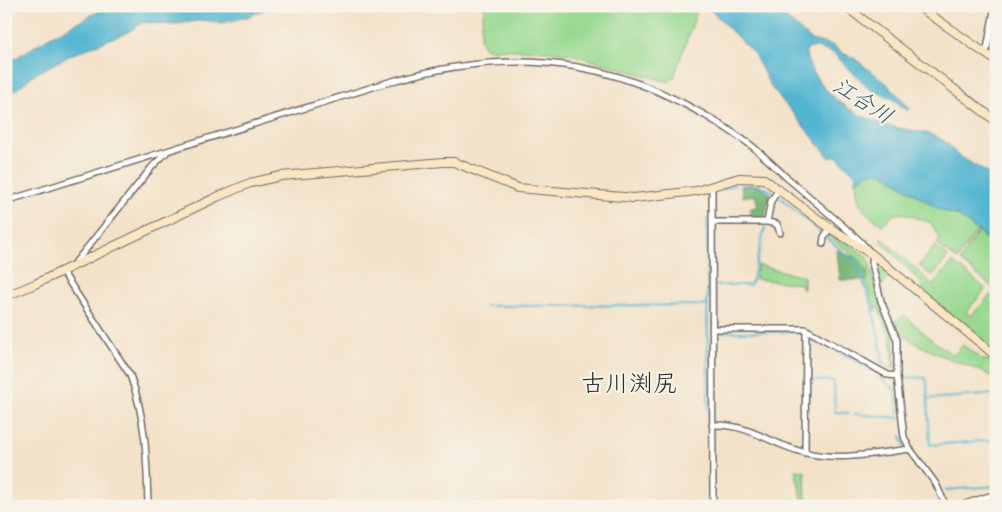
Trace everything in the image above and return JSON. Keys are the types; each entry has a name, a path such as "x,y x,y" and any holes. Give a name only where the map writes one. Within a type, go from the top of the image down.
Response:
{"street":[{"path":"845,6 995,120"},
{"path":"918,6 996,61"},
{"path":"986,54 994,6"},
{"path":"6,201 166,153 389,82 450,66 499,61 561,64 631,81 666,94 700,112 748,144 859,240 873,256 996,356"},
{"path":"73,265 152,167 166,153"},
{"path":"6,296 19,292 235,188 281,176 443,162 460,165 518,188 535,191 634,198 683,193 748,177 764,179 827,232 873,256"},
{"path":"712,186 713,506"},
{"path":"768,222 773,195 779,190"},
{"path":"712,222 768,222 777,224 780,233"},
{"path":"823,244 827,232"},
{"path":"873,256 872,263 881,301 897,340 897,376 904,437 910,450 926,470 946,506"},
{"path":"62,271 130,375 137,394 146,438 148,506"},
{"path":"712,329 806,332 888,374 897,376"},
{"path":"805,453 806,332"},
{"path":"712,425 745,428 805,453 840,456 910,450"},
{"path":"959,506 996,494"}],"green space":[{"path":"484,6 690,6 697,11 674,77 668,82 570,54 551,51 486,49 480,40"},
{"path":"876,171 883,173 938,209 958,216 977,230 957,260 937,244 940,239 931,223 902,213 894,214 882,225 864,210 859,202 855,181 858,181 866,174"},
{"path":"752,185 764,189 770,194 765,217 751,219 750,209 758,206 755,195 743,197 741,187"},
{"path":"829,231 868,257 879,301 894,336 895,368 892,367 893,350 890,336 877,306 876,312 865,280 868,271 859,260 827,235"},
{"path":"978,231 996,251 996,290 960,261"},
{"path":"881,237 933,285 953,262 986,289 966,312 971,316 991,294 996,298 996,353 923,291 921,283 881,241"},
{"path":"935,246 948,257 934,274 930,275 919,265"},
{"path":"837,250 859,260 863,264 867,280 840,280"},
{"path":"758,265 804,277 804,289 802,289 802,284 755,279"},
{"path":"880,267 891,276 881,286 876,270"},
{"path":"904,315 932,340 953,355 963,345 983,360 994,360 996,362 996,379 926,349 912,341 894,323"},
{"path":"795,470 805,471 806,499 802,499"}],"water":[{"path":"109,6 285,6 266,9 247,17 222,23 203,20 171,25 143,22 128,32 71,55 33,75 6,99 6,64 50,37"},
{"path":"707,6 770,8 772,6 811,40 832,45 844,54 854,58 886,83 910,108 907,110 893,99 871,90 833,53 814,47 806,50 808,62 819,81 832,96 848,108 884,125 934,136 950,146 956,154 996,178 996,251 980,232 958,216 938,209 883,173 869,173 855,181 857,176 836,156 830,158 771,87 754,54"}],"waterway":[{"path":"740,185 750,184 759,186 776,194 857,264 872,306 882,354 881,361 891,369"},
{"path":"720,190 734,185"},
{"path":"707,219 708,409"},
{"path":"715,285 749,285 752,282 765,227"},
{"path":"484,306 708,305"},
{"path":"715,332 797,332 804,334"},
{"path":"807,334 818,339"},
{"path":"835,349 875,371"},
{"path":"880,377 895,390 899,413"},
{"path":"902,377 925,378 927,382 930,445 996,440"},
{"path":"807,380 834,381 835,412 849,413"},
{"path":"928,399 996,394"},
{"path":"854,414 900,418"},
{"path":"901,436 905,447"},
{"path":"932,483 936,489"},
{"path":"945,490 996,486"},
{"path":"938,495 943,506"}],"district":[{"name":"古川渕尻","path":"629,383"}],"water label":[{"name":"江合川","path":"863,101"}]}
